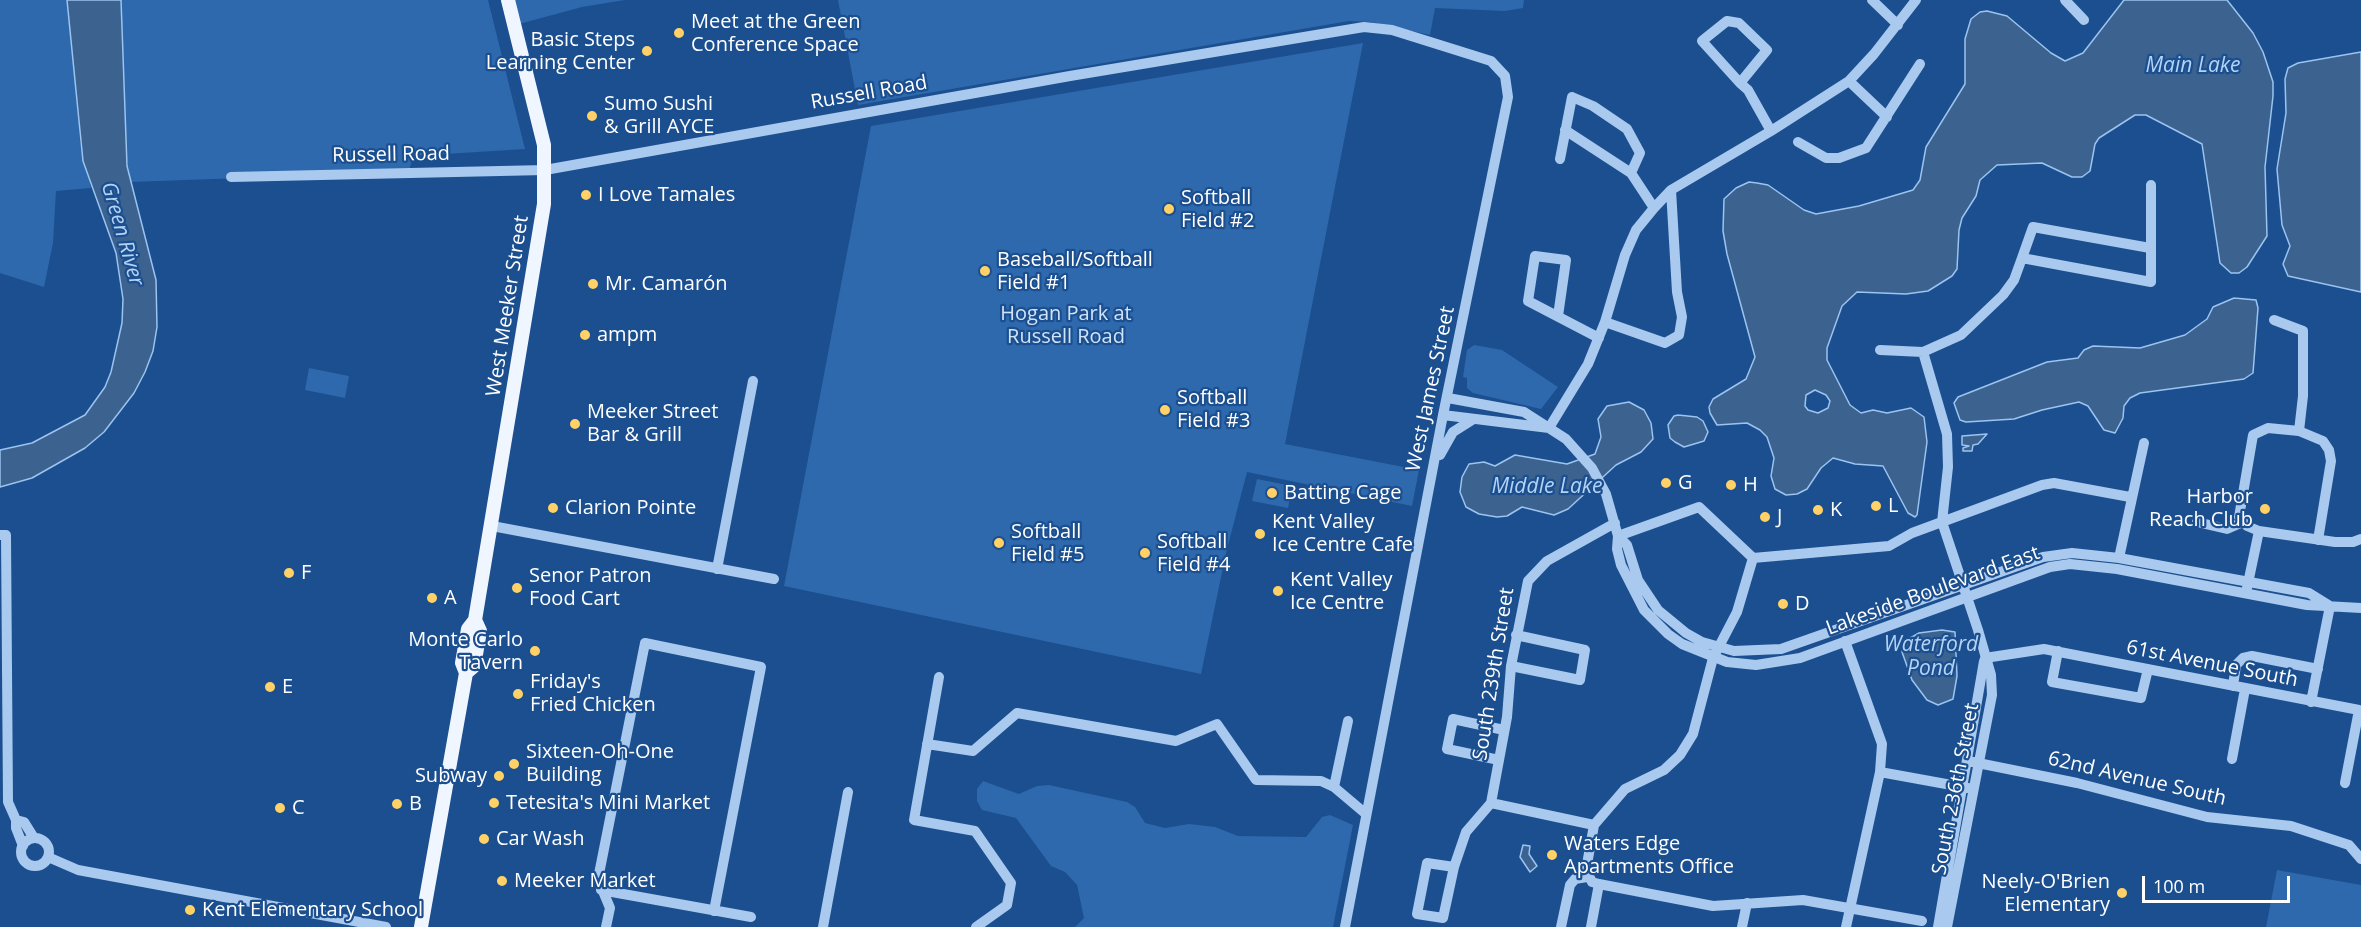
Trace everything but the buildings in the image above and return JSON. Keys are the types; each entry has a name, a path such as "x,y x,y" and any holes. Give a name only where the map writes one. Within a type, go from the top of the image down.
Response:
{"main road":[{"name":"West Meeker Street","path":"421,927 466,673 462,663 468,629 475,620 492,526 544,204 545,170 537,112 508,0"}],"street":[{"path":"1872,0 1898,25"},
{"path":"1443,415 1550,428 1588,364 1605,322 1625,255 1636,230 1654,208 1671,190 1771,131 1849,81 1898,25 1916,0"},
{"path":"2065,0 2084,20"},
{"path":"1740,83 1767,50 1739,23 1727,21 1702,41 1740,83 1771,131"},
{"name":"Russell Road","path":"231,177 545,170 1047,80 1364,27 1392,30 1491,61 1502,72"},
{"path":"1797,142 1826,158 1853,154 1866,148 1920,64"},
{"name":"West James Street","path":"1346,927 1443,415 1508,97 1502,72"},
{"path":"1849,81 1887,117"},
{"path":"1560,159 1572,97 1593,105 1627,129 1640,153 1631,173"},
{"path":"1565,130 1631,173 1654,208"},
{"path":"2022,258 2151,282 2151,185"},
{"path":"1605,322 1665,344 1679,335 1682,317 1677,292 1671,190"},
{"path":"1880,350 1923,351 1961,335 1983,316 2014,280 2033,226 2150,248"},
{"path":"1558,316 1566,260 1535,256 1528,301 1599,338"},
{"path":"2274,321 2303,331 2303,396 2299,431"},
{"name":"South 236th Street","path":"1923,351 1947,434 1948,467 1942,522 1991,675 1992,695 1980,763 1969,788 1938,927"},
{"path":"717,569 753,381"},
{"name":"Lakeside Boulevard East","path":"1448,398 1524,412 1550,428 1578,451 1601,483 1615,523 1621,565 1644,610 1668,634 1713,658 1742,664 1771,664 1800,658 2050,567 2070,564 2117,569 2307,605 2361,609"},
{"path":"1434,466 1453,432 1472,420"},
{"path":"2197,522 2227,529 2241,520 2253,435 2268,428 2299,431 2323,441 2329,450 2331,461 2318,540"},
{"path":"2119,558 2130,497 2144,443"},
{"path":"1618,536 1699,507 1753,558 1889,546 1912,533 2054,483 2130,497"},
{"path":"2241,520 2259,531 2318,540 2352,542 2361,538"},
{"name":"South 239th Street","path":"1491,803 1504,730 1511,666 1525,590 1536,571 1547,561 1615,523"},
{"path":"492,526 774,579"},
{"path":"2246,594 2259,531"},
{"path":"3,535 4,802 16,820 16,828 23,846 23,859 30,865 39,865 48,857"},
{"name":"Lakeside Boulevard East","path":"1618,536 1627,545 1638,580 1658,610 1686,633 1719,648 1750,652 1781,649 2055,555 2086,553 2309,593 2330,606"},
{"path":"1753,558 1737,612 1713,658 1693,734 1680,755 1664,770 1625,789 1594,825 1586,870 1587,877 1599,884 1713,906 1793,899 1922,921"},
{"path":"2311,702 2330,606"},
{"path":"1511,666 1580,680 1585,650 1516,635"},
{"path":"1845,641 1882,744 1880,772 1846,927"},
{"path":"606,927 610,908 598,879 645,644 761,667 714,911"},
{"name":"61st Avenue South","path":"1985,658 2034,649 2058,651 2359,710 2345,783"},
{"path":"2058,651 2052,682 2141,698 2148,669"},
{"path":"2233,686 2236,665 2243,658 2252,656 2318,669"},
{"name":"South 236th Street","path":"1947,927 1969,788 1968,761 1985,658"},
{"path":"939,677 914,820 975,831 1011,883 1007,905 976,927"},
{"path":"2232,759 2245,689"},
{"path":"927,744 973,751 1017,712 1176,741 1217,724 1256,780 1308,780 1335,787 1366,814"},
{"path":"1499,760 1447,749 1453,719 1504,730"},
{"path":"1335,787 1348,721"},
{"name":"62nd Avenue South","path":"1968,761 2078,783 2198,815 2291,826 2349,845 2361,859"},
{"path":"1880,772 1969,788"},
{"path":"823,927 848,792"},
{"path":"1454,867 1427,863 1417,914 1443,918 1454,867 1466,832 1491,803 1594,825"},
{"path":"16,820 24,822 34,838 46,843 48,857"},
{"path":"23,846 34,838"},
{"path":"48,857 78,870 386,927"},
{"path":"1561,927 1570,885 1575,879 1587,877"},
{"path":"1591,927 1599,884"},
{"path":"601,890 751,917"},
{"path":"1743,927 1747,903"}],"green space":[{"path":"0,0 67,0 76,65 80,142 91,188 56,191 53,243 44,287 0,273"},
{"path":"121,0 488,0 525,149 413,156 409,172 130,182 125,145"},
{"path":"501,0 625,0 582,7 508,27"},
{"path":"838,0 1524,0 1523,8 1505,11 1435,8 1430,35 1370,22 1349,21 858,105"},
{"name":"Hogan Park at Russell Road","path":"1363,43 1285,444 1419,470 1412,506 1247,472 1226,553 1201,674 784,586 871,126"},
{"path":"1474,345 1502,350 1558,387 1541,409 1473,393 1467,388 1467,378 1463,377 1467,350"},
{"path":"309,368 349,376 345,398 305,390"},
{"name":"Batting Cage","path":"1257,479 1292,486 1288,508 1252,501"},
{"path":"983,781 1019,794 1037,786 1049,785 1127,802 1135,807 1145,823 1165,828 1189,824 1215,827 1238,836 1306,837 1322,817 1330,815 1353,825 1333,927 1075,927 1084,918 1077,885 1065,872 1051,866 1016,818 982,810 977,801 977,789"},
{"path":"2277,870 2361,885 2361,927 2266,927"}],"water":[{"name":"Green River","path":"67,0 121,0 127,166 156,280 157,327 153,351 145,372 134,393 104,432 85,448 32,478 0,487 0,450 32,443 85,415 105,387 111,372 122,323 123,299 116,253 83,161"},
{"name":"Main Lake","path":"2124,0 2227,0 2253,33 2263,52 2273,82 2273,96 2265,167 2267,236 2247,267 2239,273 2231,273 2220,263 2202,144 2146,115 2135,115 2099,138 2095,144 2090,171 2082,177 2072,177 2042,163 1997,165 1980,180 1976,196 1962,218 1959,230 1957,269 1952,276 1928,291 1906,294 1857,292 1842,306 1827,348 1827,360 1850,405 1861,413 1873,410 1887,413 1911,408 1924,417 1927,442 1917,515 1915,517 1908,513 1883,466 1855,464 1833,458 1821,468 1807,489 1797,494 1786,495 1775,489 1771,476 1774,458 1767,437 1747,423 1717,425 1710,413 1709,407 1713,399 1746,379 1755,357 1727,254 1723,231 1724,199 1736,188 1749,182 1757,183 1768,185 1804,210 1816,214 1859,206 1913,190 1920,180 1926,147 1965,84 1965,39 1971,19 1980,12 1987,11 2007,16 2051,53 2065,61 2083,53","holes":["1815,390 1826,395 1830,401 1828,408 1818,413 1808,410 1805,406 1806,395"]},
{"path":"2361,52 2361,292 2288,276 2283,264 2290,246 2282,225 2277,169 2286,113 2285,79 2288,68 2298,63"},
{"path":"2234,298 2256,300 2258,308 2253,373 2244,379 2140,393 2130,398 2124,406 2123,418 2115,433 2104,430 2088,406 2079,402 2014,419 1966,422 1960,420 1954,403 1958,397 2047,362 2078,358 2084,350 2093,346 2140,348 2185,335 2207,319 2213,307"},
{"name":"Middle Lake","path":"1629,402 1644,410 1651,423 1653,439 1641,452 1616,465 1568,509 1554,515 1522,507 1507,516 1497,517 1479,514 1466,507 1460,492 1462,477 1469,464 1484,462 1495,466 1515,455 1567,464 1595,454 1601,437 1598,419 1607,406"},
{"path":"1674,416 1697,417 1703,421 1708,432 1704,441 1684,447 1670,438 1668,425"},
{"path":"1987,434 1978,444 1973,445 1972,451 1963,451 1963,448 1969,446 1962,445 1962,436"},
{"name":"Waterford Pond","path":"1942,630 1955,632 1957,676 1953,699 1938,705 1927,700 1912,680 1902,652 1905,641 1919,633"},
{"path":"1523,845 1530,846 1529,854 1537,866 1530,872 1520,857"}],"place":[{"name":"Meet at the Green Conference Space","path":"679,33"},
{"name":"Basic Steps Learning Center","path":"647,51"},
{"name":"Sumo Sushi & Grill AYCE","path":"592,116"},
{"name":"I Love Tamales","path":"586,195"},
{"name":"Softball Field #2","path":"1169,209"},
{"name":"Baseball/Softball Field #1","path":"985,271"},
{"name":"Mr. Camarón","path":"593,284"},
{"name":"ampm","path":"585,335"},
{"name":"Softball Field #3","path":"1165,410"},
{"name":"Meeker Street Bar & Grill","path":"575,424"},
{"name":"G","path":"1666,483"},
{"name":"H","path":"1731,485"},
{"name":"Batting Cage","path":"1272,493"},
{"name":"L","path":"1876,506"},
{"name":"Clarion Pointe","path":"553,508"},
{"name":"Harbor Reach Club","path":"2265,509"},
{"name":"K","path":"1818,510"},
{"name":"J","path":"1765,517"},
{"name":"Kent Valley Ice Centre Cafe","path":"1260,534"},
{"name":"Softball Field #5","path":"999,543"},
{"name":"Softball Field #4","path":"1145,553"},
{"name":"F","path":"289,573"},
{"name":"Senor Patron Food Cart","path":"517,588"},
{"name":"Kent Valley Ice Centre","path":"1278,591"},
{"name":"A","path":"432,598"},
{"name":"D","path":"1783,604"},
{"name":"Monte Carlo Tavern","path":"535,651"},
{"name":"E","path":"270,687"},
{"name":"Friday's Fried Chicken","path":"518,694"},
{"name":"Sixteen-Oh-One Building","path":"514,764"},
{"name":"Subway","path":"499,776"},
{"name":"Tetesita's Mini Market","path":"494,803"},
{"name":"B","path":"397,804"},
{"name":"C","path":"280,808"},
{"name":"Car Wash","path":"484,839"},
{"name":"Waters Edge Apartments Office","path":"1552,855"},
{"name":"Meeker Market","path":"502,881"},
{"name":"Neely-O'Brien Elementary","path":"2122,893"},
{"name":"Kent Elementary School","path":"190,910"}]}
